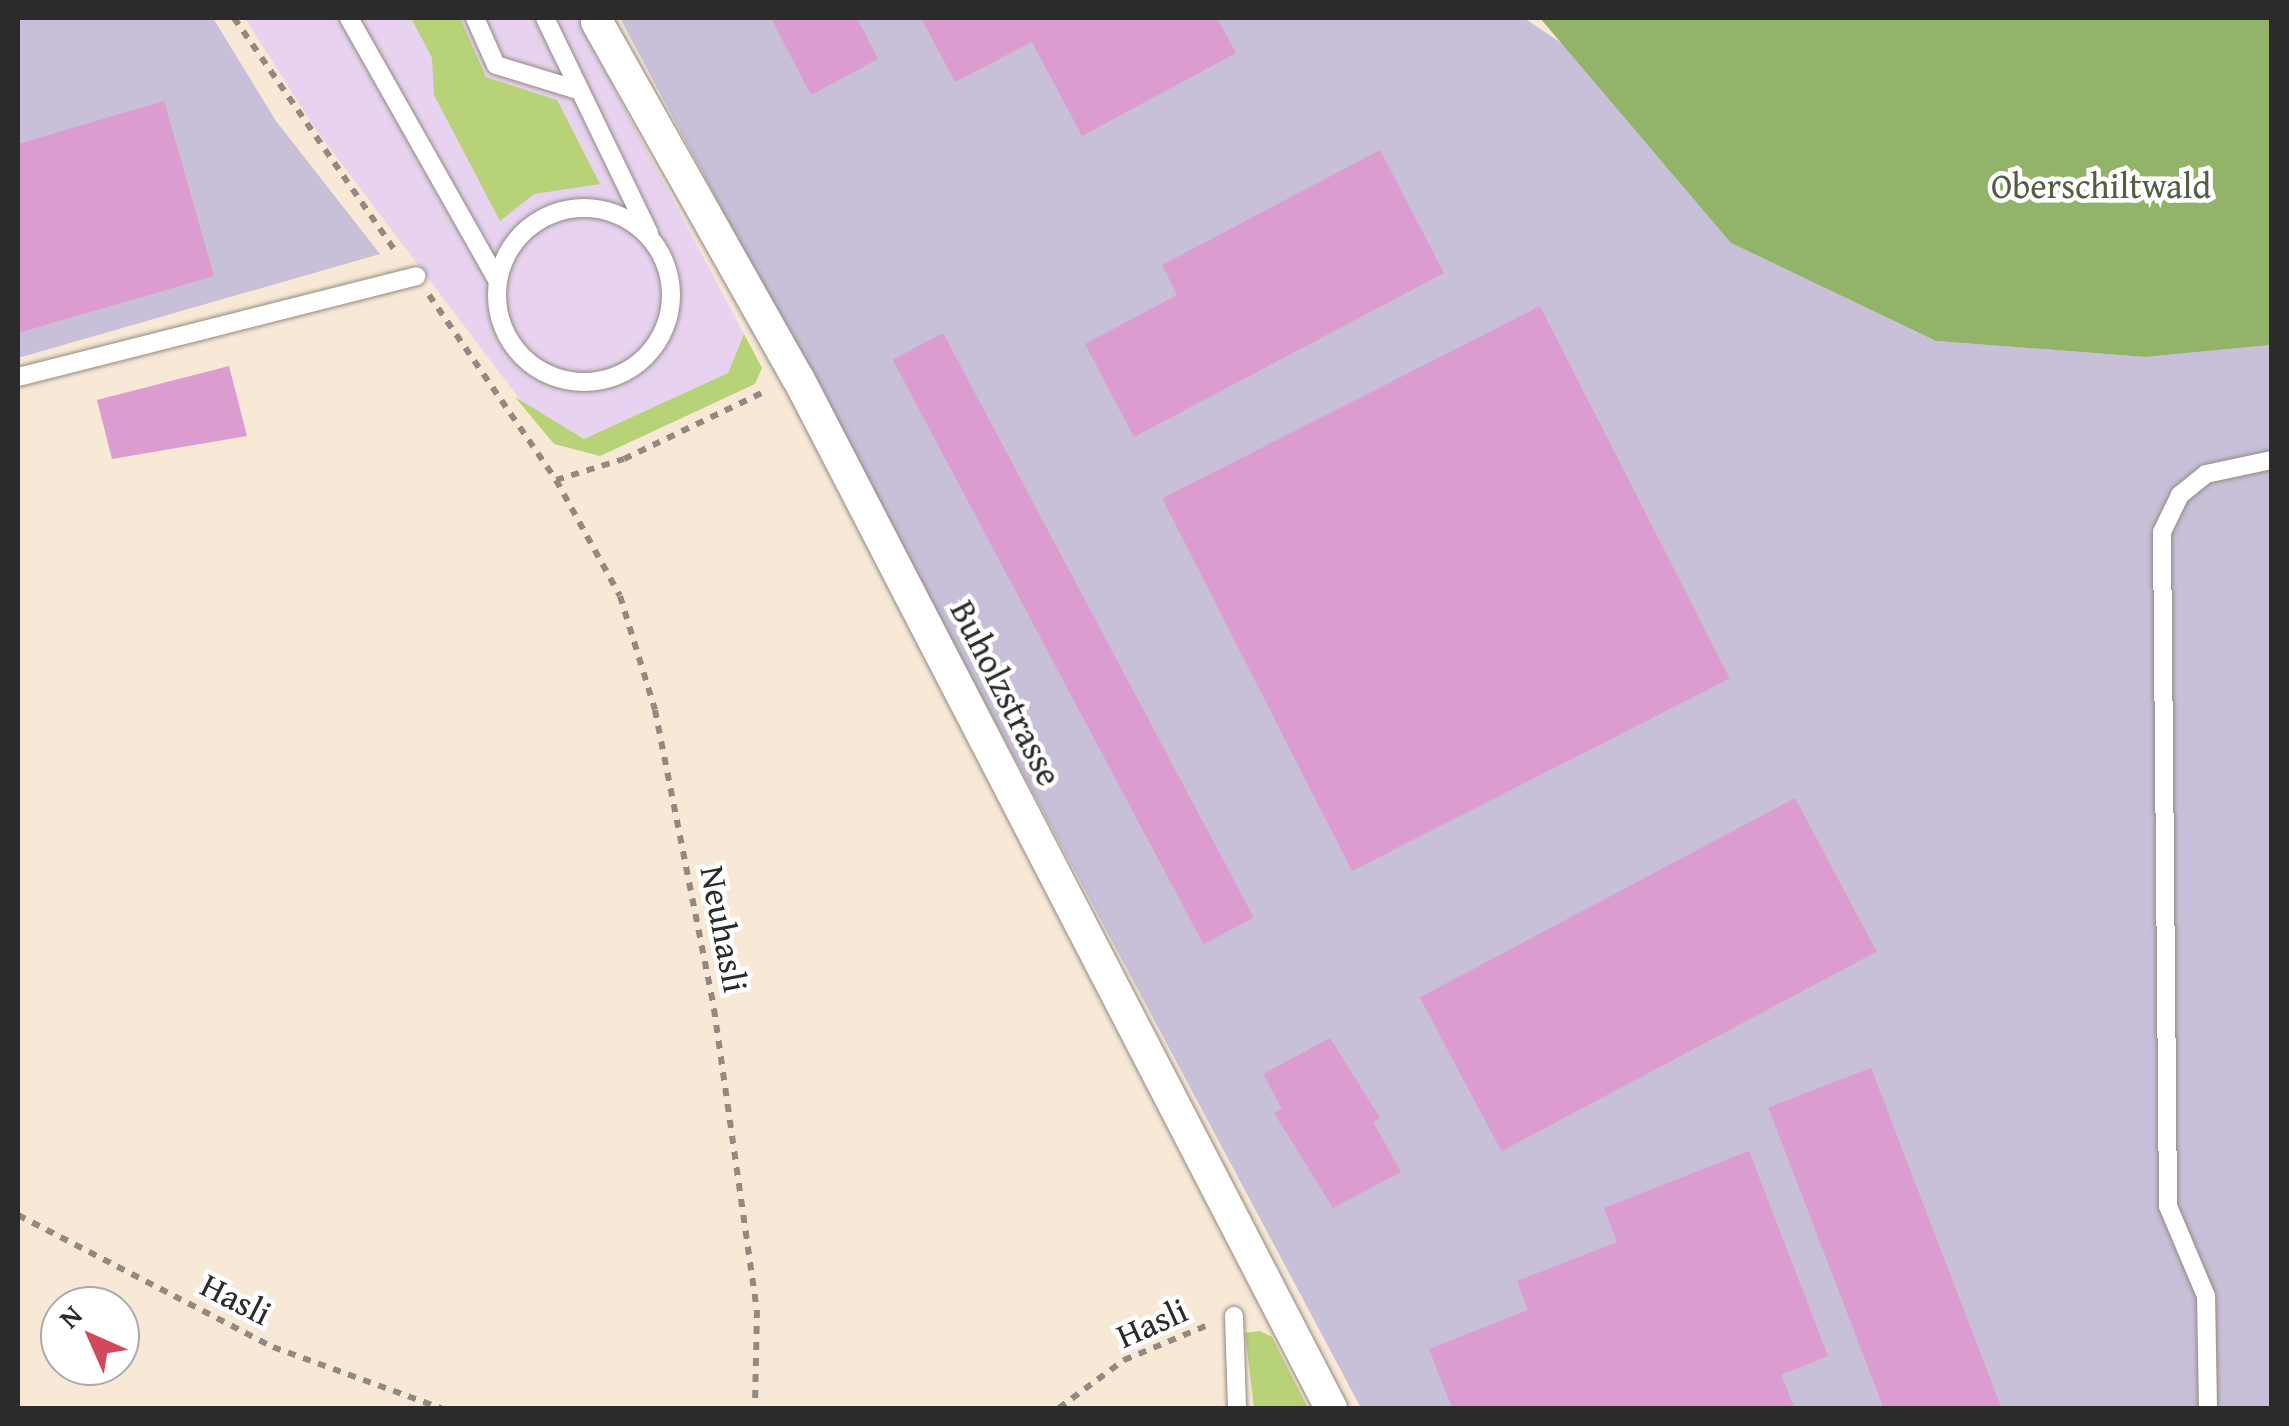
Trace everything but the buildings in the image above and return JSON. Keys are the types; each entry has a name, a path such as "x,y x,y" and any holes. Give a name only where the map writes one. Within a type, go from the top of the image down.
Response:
{"street":[{"name":"Buholzstrasse","path":"596,20 798,378 1331,1408"}],"lane":[{"path":"349,18 497,280 499,317 515,350 543,373 611,379 662,336 672,305 654,241 545,18"},
{"path":"475,18 496,65 578,90"},
{"path":"497,280 521,237 563,210 612,213 654,241"},
{"path":"18,376 416,276"},
{"path":"2208,1408 2206,1296 2168,1206 2162,532 2180,495 2206,474 2272,460"},
{"path":"1234,1316 1237,1408"}],"path":[{"name":"Neuhasli","path":"756,1408 756,1310 717,1028 655,710 620,596 556,480 624,459 798,378"},
{"name":"Hasli","path":"18,1215 273,1346 441,1408"},
{"name":"Hasli","path":"1059,1408 1124,1360 1234,1316"}],"shaded area":[{"path":"18,18 213,18 276,121 380,254 18,358"},
{"path":"245,18 595,18 584,32 744,334 728,373 584,439 530,413 314,127"},
{"path":"620,18 1524,18 1570,49 1731,243 1936,341 2145,357 2271,345 2271,1408 1361,1408"}],"green space":[{"path":"411,18 460,18 486,77 557,100 600,184 534,194 500,221 434,95 432,58"},
{"name":"Oberschiltwald","path":"1540,18 2271,18 2271,345 2145,357 1936,341 1731,243"},
{"path":"744,334 762,368 755,384 600,456 554,444 515,397 584,439 728,373"},
{"path":"1260,1331 1272,1337 1308,1408 1254,1408 1245,1333"}]}
